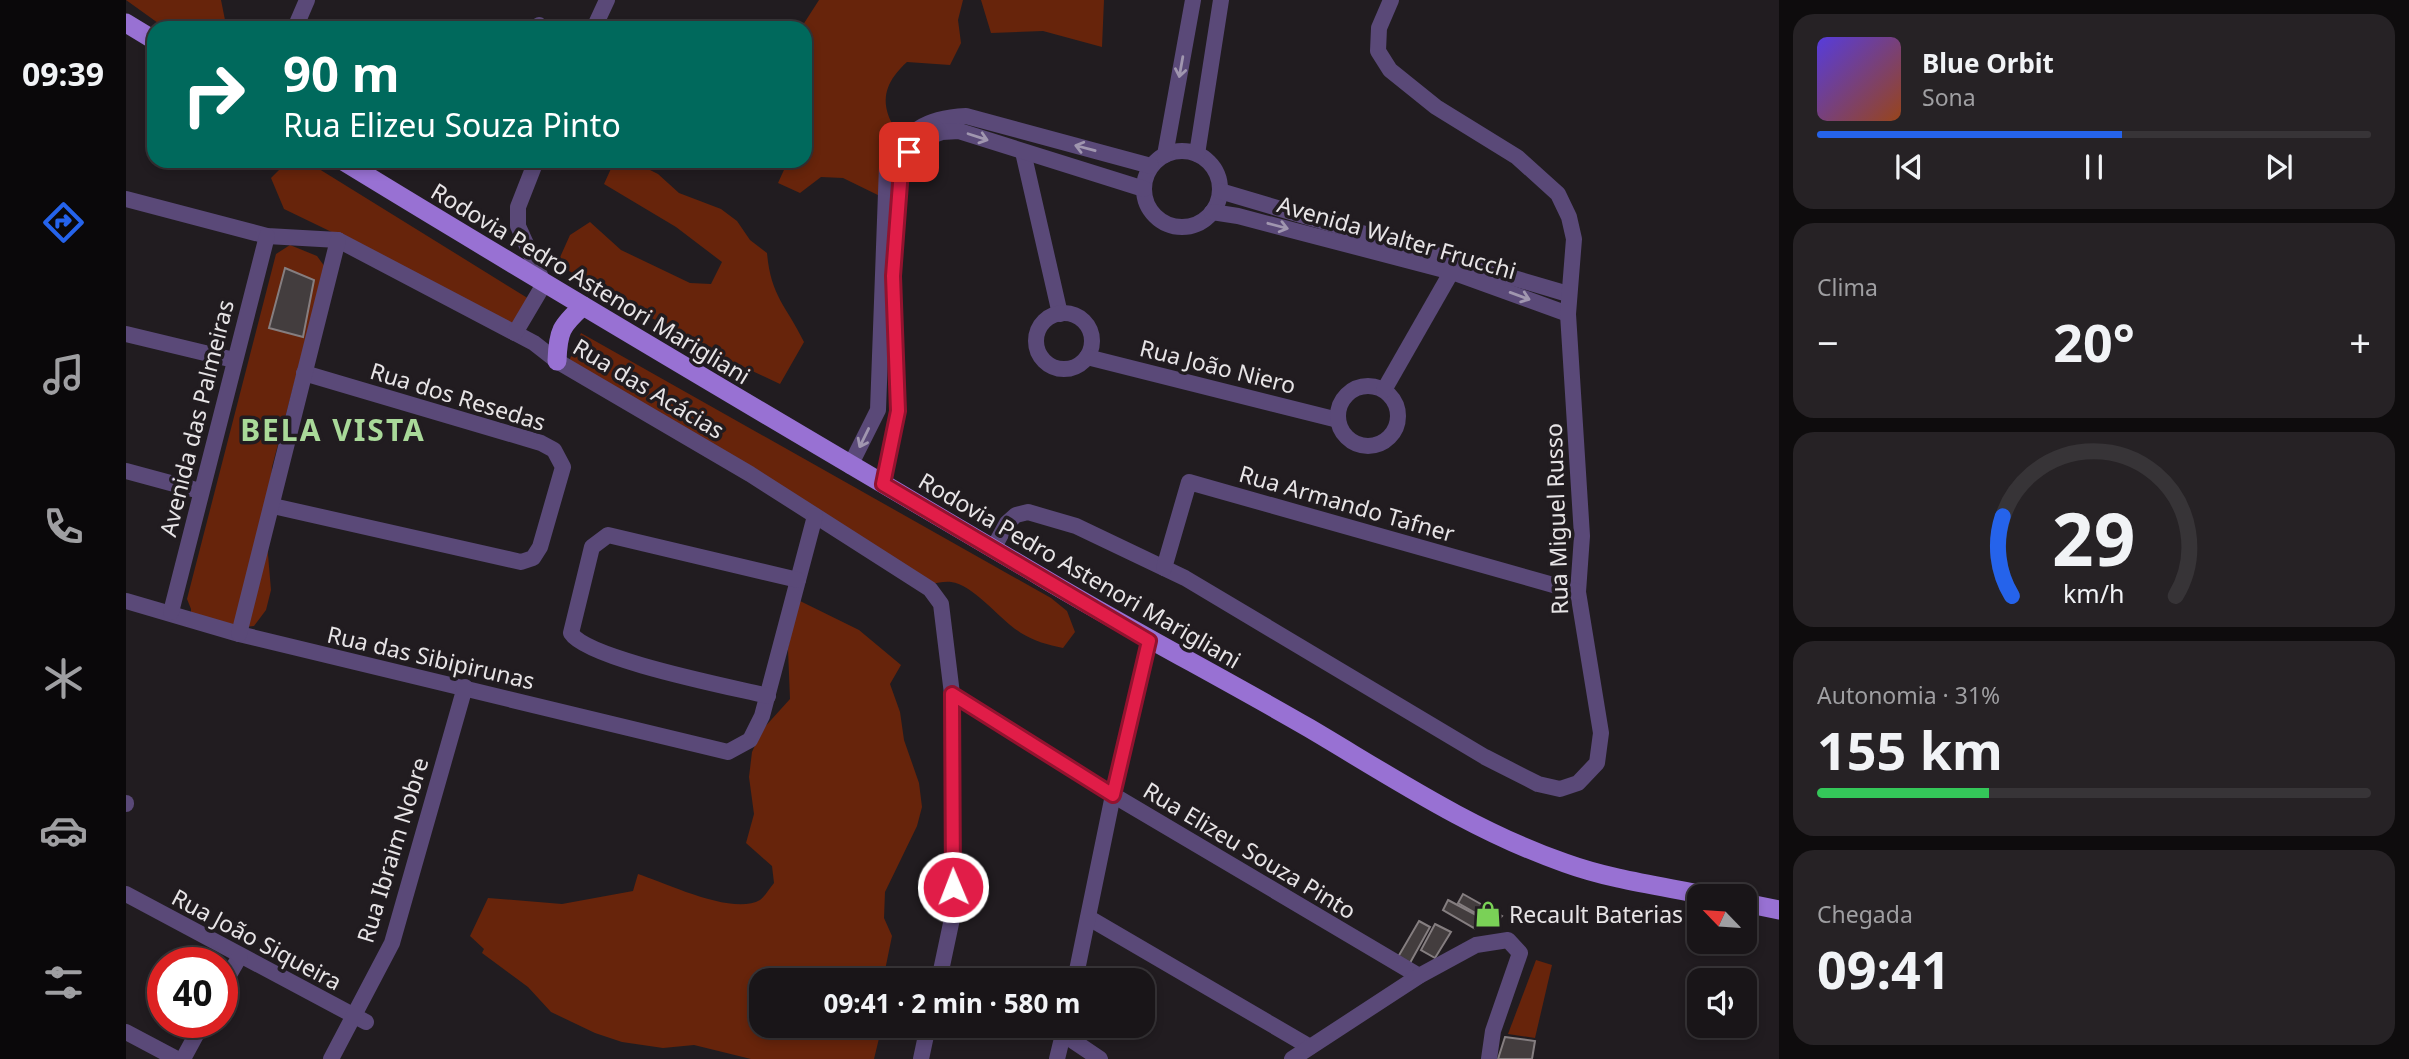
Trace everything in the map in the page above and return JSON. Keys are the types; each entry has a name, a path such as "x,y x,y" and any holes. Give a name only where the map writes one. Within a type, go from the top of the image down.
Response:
{"main road":[{"path":"126,23 147,36"},
{"name":"Rodovia Pedro Astenori Marigliani","path":"354,168 850,466 1149,641 1308,728 1416,794 1506,839 1591,871 1631,882 1687,892"},
{"path":"557,360 558,335 565,322 583,306"},
{"path":"1757,905 1779,910"}],"street":[{"path":"298,21 307,0"},
{"path":"597,21 607,0"},
{"path":"1165,155 1193,0"},
{"path":"1197,153 1221,0"},
{"name":"Rua Miguel Russo","path":"993,549 1007,523 1016,515 1028,512 1076,526 1164,568 1485,757 1538,784 1560,789 1578,783 1597,763 1601,733 1578,592 1582,536 1568,314 1574,239 1569,217 1558,194 1517,156 1436,107 1390,70 1378,51 1379,28 1391,0"},
{"path":"850,466 878,410 887,166 901,142 918,127 942,117 966,116 1151,166"},
{"path":"883,484 898,411 893,276 901,170 909,152 923,139 942,132 960,131 1144,189"},
{"path":"1186,150 1197,153 1214,169 1220,191 1212,212 1195,224 1184,226 1165,223 1151,211 1144,189 1151,166 1165,155 1186,150"},
{"path":"1023,152 1060,314"},
{"path":"515,333 544,284 518,226 518,207 533,168"},
{"name":"Avenida Walter Frucchi","path":"1220,191 1455,267 1568,314"},
{"path":"126,200 267,236 338,240 239,634"},
{"name":"Avenida Walter Frucchi","path":"1212,212 1568,294"},
{"name":"Avenida das Palmeiras","path":"171,612 267,236"},
{"name":"Rua das Acácias","path":"338,240 515,333 750,474 930,589 942,604 952,694"},
{"path":"1384,390 1455,267"},
{"path":"1060,314 1074,315 1086,325 1090,331 1091,348 1087,357 1073,368 1063,370 1046,363 1040,356 1036,339 1044,322 1060,314"},
{"path":"126,334 234,359"},
{"name":"Rua João Niero","path":"1087,357 1338,420"},
{"name":"Rua dos Resedas","path":"273,506 521,562 533,558 540,547 563,467 554,450 541,443 304,373"},
{"path":"1366,386 1384,390 1396,406 1397,416 1390,435 1373,445 1353,442 1345,435 1338,420 1340,404 1348,393 1366,386"},
{"path":"878,410 898,411"},
{"path":"126,471 200,491"},
{"name":"Rua Armando Tafner","path":"1164,568 1189,482 1578,592"},
{"path":"798,580 608,535 592,547 571,633 576,642 605,655 768,696 815,516"},
{"name":"Rua das Sibipirunas","path":"126,601 239,634 728,752 750,740 768,696"},
{"path":"1078,968 1113,795 1149,641"},
{"name":"Rua Ibraim Nobre","path":"331,1059 359,1019 392,943 465,687"},
{"path":"942,968 953,914 952,694"},
{"name":"Rua Elizeu Souza Pinto","path":"952,694 1113,795 1419,976"},
{"name":"Rua João Siqueira","path":"126,894 359,1019"},
{"path":"1089,918 1310,1047"},
{"path":"1292,1059 1419,976 1476,945 1508,940 1520,953 1493,1031 1489,1059"},
{"path":"126,1032 177,1059"},
{"path":"183,1059 194,1038"},
{"path":"921,1059 925,1038"},
{"path":"1056,1059 1062,1038"},
{"path":"1074,1038 1100,1059"}],"shaded area":[{"path":"126,0 221,0 227,21 155,21"},
{"path":"819,0 963,0 958,20 961,43 950,65 907,62 888,88 887,112 892,124 918,160 907,182 886,199 843,178 821,177 800,193 778,183 785,168 812,168 812,21 806,21"},
{"path":"981,0 1104,0 1102,47 1043,31 991,33"},
{"path":"281,168 317,168 534,302 522,327 500,326 371,251 284,209 271,178"},
{"path":"611,168 646,168 658,174 679,193 721,209 737,221 750,240 767,253 776,291 804,342 780,384 714,353 694,338 647,316 557,264 570,235 590,222 621,250 690,283 711,284 722,262 676,227 604,184"},
{"path":"290,245 317,256 325,267 272,467 267,543 271,590 266,610 254,626 207,631 191,618 187,599 276,254"},
{"path":"581,333 1051,598 1067,611 1075,632 1063,648 1041,642 1021,633 969,589 948,582 929,584 569,361"},
{"path":"798,600 859,630 901,665 890,684 900,712 904,740 919,783 922,807 917,826 885,892 884,918 892,936 885,968 749,968 749,1038 879,1038 874,1059 751,1059 694,1045 663,1048 622,1042 595,1033 551,1012 528,987 482,953 484,949 470,936 488,898 562,904 633,891 638,874 717,901 748,904 760,900 774,883 772,866 746,843 754,814 749,777 752,752 762,730 790,699 788,649"},
{"path":"1536,960 1552,965 1535,1038 1508,1034"}],"building":[{"path":"285,268 314,280 303,337 269,328"},
{"path":"1463,894 1502,916 1495,924 1458,903"},
{"path":"1448,900 1480,917 1474,928 1443,910"},
{"path":"1419,921 1430,927 1410,963 1398,957"},
{"path":"1435,924 1451,932 1435,958 1421,950"},
{"path":"1505,1037 1535,1041 1532,1059 1498,1059"}],"place":[{"name":"Recault Baterias","path":"1488,914"}],"district":[{"name":"BELA VISTA","path":"333,429"}],"route":[{"path":"909,152 901,170 893,276 898,411 883,484 1149,641 1113,795 952,694 953,887"}]}
